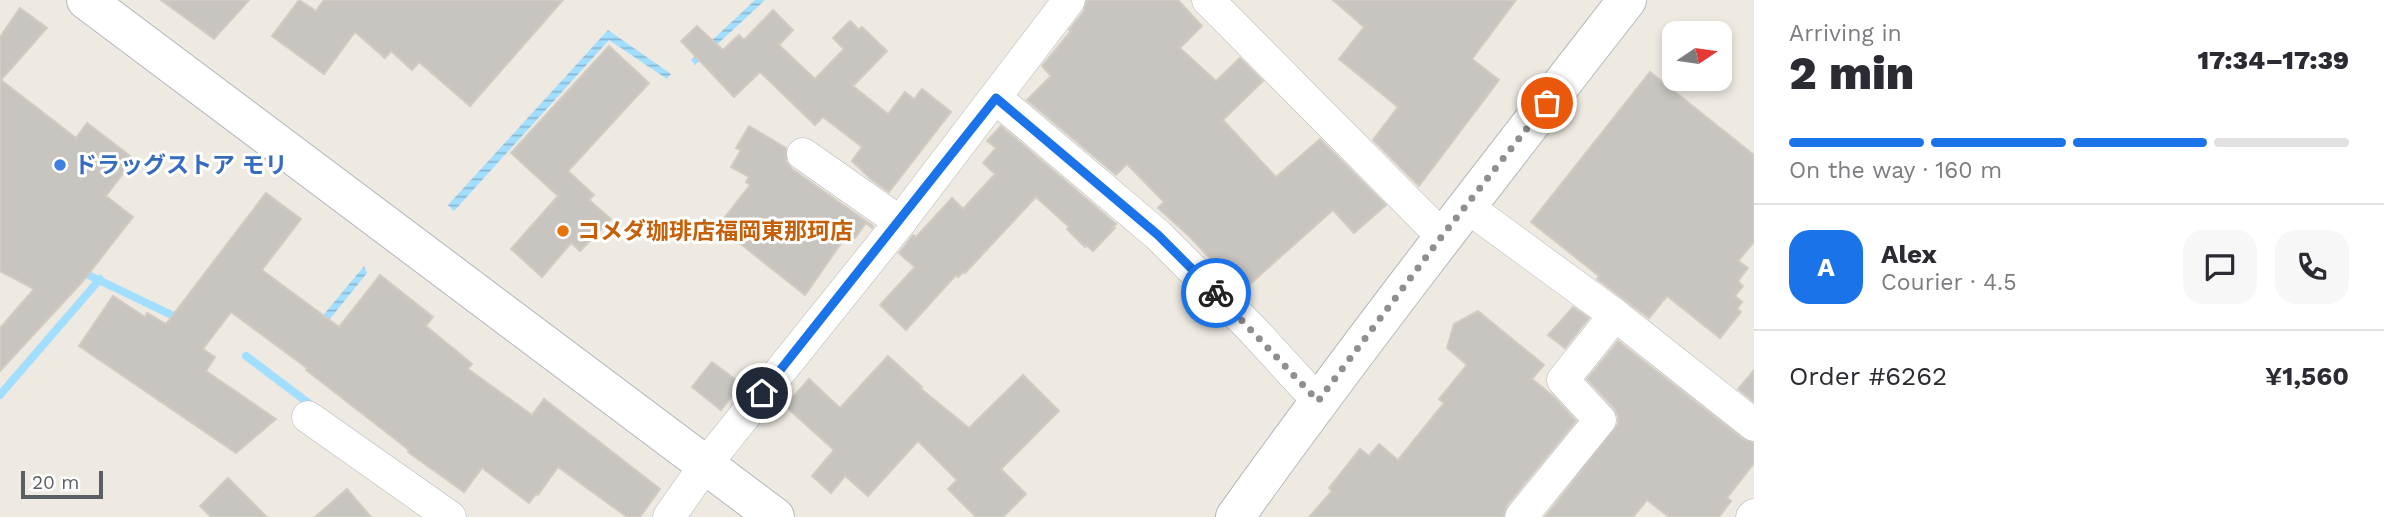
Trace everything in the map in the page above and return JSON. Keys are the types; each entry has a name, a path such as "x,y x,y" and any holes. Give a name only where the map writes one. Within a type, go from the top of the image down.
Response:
{"street":[{"path":"86,0 775,517"},
{"path":"669,517 705,464 900,222 1069,0"},
{"path":"1208,0 1442,236"},
{"path":"1235,517 1442,236 1627,0"},
{"path":"996,98 1158,235 1250,327 1318,401"},
{"path":"803,154 900,222"},
{"path":"1466,206 1615,315 1754,425"},
{"path":"1521,517 1600,419 1563,380 1615,315"},
{"path":"308,416 450,517"}],"water":[{"path":"755,0 765,0 695,65 691,60"},
{"path":"608,30 671,74 667,79 609,40 454,211 448,205"},
{"path":"364,266 367,273 296,361 292,353"}],"building":[{"path":"161,0 249,0 214,39"},
{"path":"299,0 316,11 324,0 563,0 470,106 419,62 412,70 391,51 385,58 355,32 324,74 272,36"},
{"path":"1087,0 1178,0 1202,26 1180,48 1216,81 1240,58 1263,81 1223,120 1276,177 1320,139 1386,205 1354,233 1333,210 1241,292 1190,237 1158,208 1164,202 1127,164 1116,175 1027,100 1051,76 1042,66 1071,31 1069,30 1084,11"},
{"path":"1333,0 1516,0 1472,59 1499,80 1419,186 1373,140 1398,107 1339,59 1364,27"},
{"path":"20,8 47,28 1,80 76,138 87,123 134,159 106,196 133,217 83,281 0,371 0,328 34,289 0,271 0,37"},
{"path":"773,10 793,30 779,45 815,79 844,49 833,38 850,21 859,30 862,27 887,51 853,86 888,114 905,92 914,99 922,89 951,112 889,192 852,161 862,147 823,117 815,125 760,72 734,97 681,41 697,26 723,50 739,35 744,40"},
{"path":"609,46 649,83 568,171 594,195 589,200 611,219 580,251 571,243 542,277 511,249 558,196 511,153"},
{"path":"1650,72 1662,82 1662,91 1674,91 1754,155 1754,242 1738,261 1748,268 1738,281 1743,286 1735,296 1742,302 1737,309 1741,312 1720,338 1667,296 1649,318 1597,279 1599,276 1531,222"},
{"path":"749,126 786,148 786,161 792,169 873,226 872,228 866,223 855,238 849,232 805,295 718,226 750,185 746,182 749,177 731,167 741,150 736,148"},
{"path":"1001,126 1116,224 1113,227 1115,228 1093,251 1086,245 1085,247 1067,229 1069,227 1036,197 965,273 958,277 956,275 906,330 880,305 915,267 899,253 913,235 916,237 952,198 963,209 995,174 983,163 996,148 987,141"},
{"path":"266,193 301,219 262,270 339,327 380,275 433,317 426,326 472,364 468,369 532,415 544,399 660,489 640,517 627,517 558,467 529,503 482,468 464,492 408,452 409,450 306,370 307,368 231,312 203,349 215,357 206,371 276,419 236,453 79,346 113,296 145,317 147,313 166,324"},
{"path":"1573,307 1589,318 1565,348 1548,335"},
{"path":"1478,311 1544,365 1532,379 1553,396 1576,421 1507,505 1503,517 1309,517 1332,491 1329,488 1360,449 1369,456 1379,444 1398,460 1444,403 1439,399 1467,365 1447,348 1454,324"},
{"path":"1618,341 1743,439 1754,443 1754,463 1727,498 1731,501 1719,517 1669,517 1647,500 1633,517 1545,517 1618,424 1614,408 1587,379"},
{"path":"888,356 922,387 920,388 969,428 1023,375 1059,411 1001,469 1026,494 1003,517 976,517 948,489 957,480 918,441 868,496 845,476 831,493 812,476 834,450 785,406 809,379 840,408"},
{"path":"712,362 741,384 721,410 692,387"},
{"path":"1754,370 1754,402 1738,389"},
{"path":"228,478 267,517 211,517 200,506"},
{"path":"347,489 371,517 315,517"}],"waterway":[{"path":"80,271 182,320"},
{"path":"0,395 100,279"},
{"path":"246,356 315,408"}],"way so far":[{"path":"1216,293 1318,401 1442,236 1547,103"}],"place":[{"name":"ドラッグストア モリ","path":"60,165"},
{"name":"コメダ珈琲店福岡東那珂店","path":"563,231"}],"route":[{"path":"762,393 996,98 1158,235 1216,293"}]}
